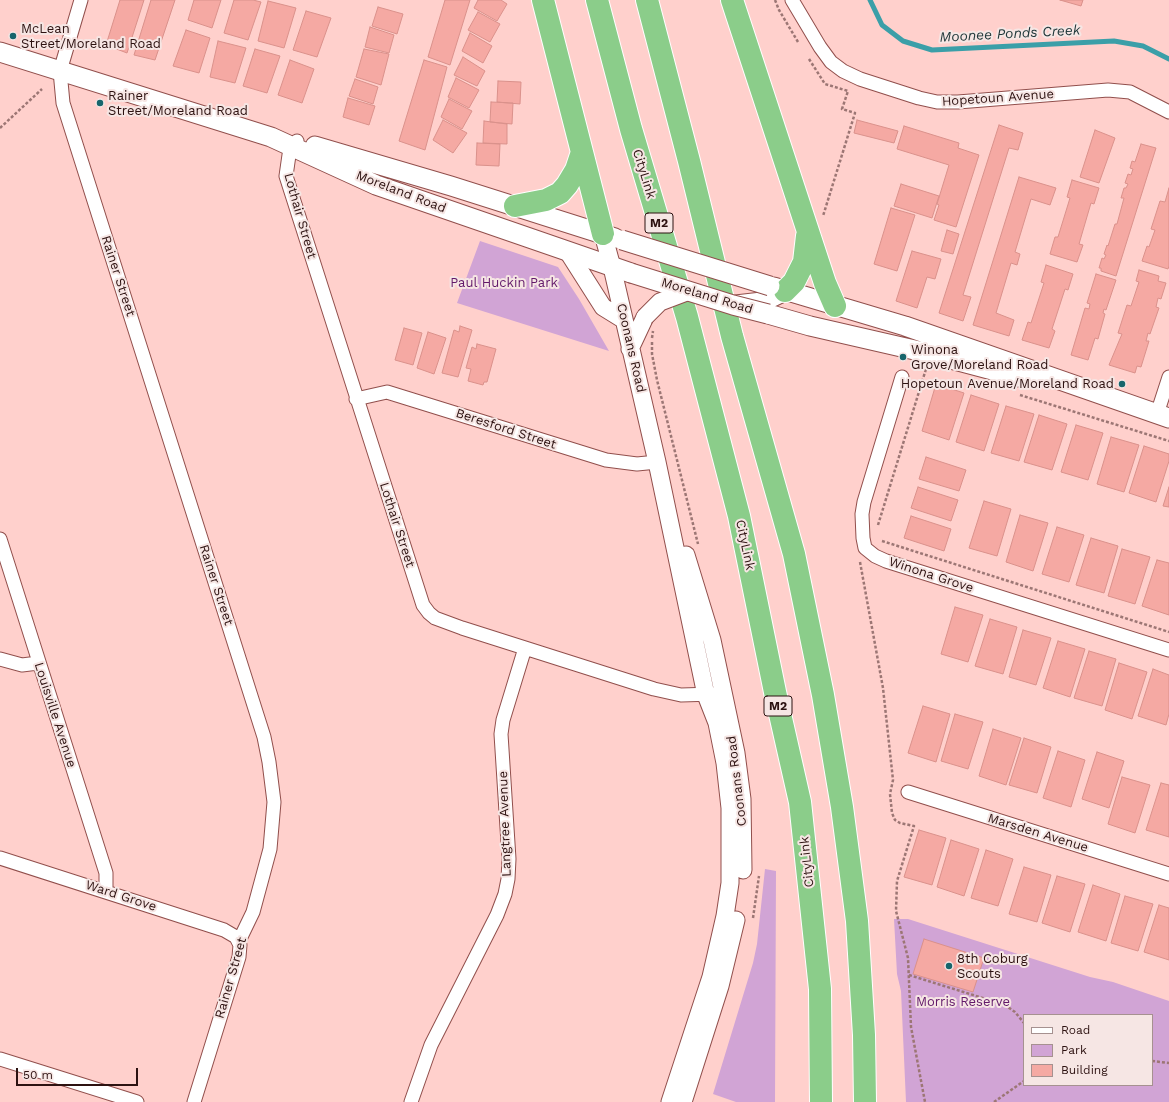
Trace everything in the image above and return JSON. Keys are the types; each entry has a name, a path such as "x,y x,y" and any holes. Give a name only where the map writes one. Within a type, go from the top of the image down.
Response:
{"highway":[{"path":"543,0 582,152 613,237"},
{"name":"CityLink","path":"597,0 631,129 687,317 739,516 774,692 800,802 820,989 821,1102"},
{"path":"647,0 732,336 794,554 823,695 842,807 857,921 864,1035 865,1102"},
{"path":"732,0 825,283 835,306"},
{"path":"515,206 546,200 560,193 567,186 576,170 582,152"},
{"path":"773,297 794,282 804,262 807,233 800,204"}],"main road":[{"name":"Moreland Road","path":"0,52 271,137 515,206 613,237 773,297 835,306 905,326 1163,416"},
{"name":"Moreland Road","path":"295,144 376,185 612,267 733,305 773,297 810,326 932,354 1163,416"}],"street":[{"path":"60,71 81,0"},
{"name":"Hopetoun Avenue","path":"792,0 820,47 831,62 843,71 860,79 919,98 937,102 958,102 1114,90 1130,92 1169,112"},
{"name":"Rainer Street","path":"60,71 66,113 264,738 274,802 272,833 266,868 253,912 239,941 239,957 194,1102"},
{"name":"Lothair Street","path":"295,144 289,155 286,176 356,399 426,609 435,618 443,621 664,692 681,695 724,693"},
{"name":"Coonans Road","path":"613,237 612,267 657,462 706,695 717,723 725,763 730,808 730,883 724,923 711,976 670,1102"},
{"path":"568,252 603,307 624,320"},
{"path":"630,348 645,317 660,302 689,291"},
{"name":"Winona Grove","path":"902,377 864,502 862,532 865,548 886,561 1169,650"},
{"path":"1163,416 1169,377"},
{"name":"Beresford Street","path":"356,399 378,393 392,394 606,460 637,464 657,462"},
{"name":"Coonans Road","path":"657,462 712,640 736,753 742,799 744,839 742,882 730,950 683,1102"},
{"name":"Louisville Avenue","path":"0,539 38,663 106,873 106,891"},
{"name":"Langtree Avenue","path":"411,1102 431,1045 497,915 505,894 508,880 509,859 502,734 504,720 524,648"},
{"path":"0,659 22,665 38,663"},
{"name":"Marsden Avenue","path":"908,792 1169,874"},
{"name":"Ward Grove","path":"0,858 224,930 236,937 239,941"},
{"path":"0,1059 128,1101"}],"path":[{"path":"0,128 42,89"},
{"path":"842,108 855,113"},
{"path":"878,526 922,381 927,367 933,369"},
{"path":"1019,394 1169,441"},
{"path":"878,538 879,541 1169,632"},
{"path":"859,560 883,688 894,780 890,794 892,813 895,820 900,823 914,826 896,881 895,895 897,916 907,946 910,975 911,1027 925,1102"},
{"path":"910,975 1005,1005 1015,1012 1023,1022"},
{"path":"1153,1061 1169,1063"},
{"path":"994,1102 1023,1082"}],"green space":[{"name":"Paul Huckin Park","path":"480,241 558,267 579,299 609,351 457,303"},
{"path":"765,869 776,871 775,1102 736,1102 713,1094 753,963 757,944"},
{"name":"Morris Reserve","path":"894,919 908,919 1090,977 1113,982 1169,1001 1169,1102 906,1102 901,991 897,974"}],"building":[{"path":"120,0 144,0 127,53 106,45"},
{"path":"151,0 175,0 155,60 134,55"},
{"path":"194,0 221,0 212,28 188,20"},
{"path":"234,0 253,0 261,2 248,40 224,33"},
{"path":"445,0 470,0 450,65 428,57"},
{"path":"478,0 501,0 507,4 497,21 474,8"},
{"path":"1060,0 1083,0 1081,6"},
{"path":"268,1 296,8 284,48 258,41"},
{"path":"378,7 403,14 397,34 372,26"},
{"path":"306,11 331,18 317,57 293,50"},
{"path":"478,12 500,24 490,42 468,30"},
{"path":"370,27 394,35 389,53 365,47"},
{"path":"186,30 210,38 199,73 173,66"},
{"path":"470,33 492,46 483,63 462,51"},
{"path":"218,41 246,48 235,83 210,77"},
{"path":"255,49 280,56 267,93 243,86"},
{"path":"364,49 389,54 381,85 356,77"},
{"path":"463,57 485,71 477,86 454,75"},
{"path":"290,60 314,69 302,103 278,95"},
{"path":"424,60 447,67 425,150 399,141"},
{"path":"456,78 479,90 469,108 448,97"},
{"path":"355,79 378,87 373,104 349,96"},
{"path":"498,81 521,82 520,104 497,102"},
{"path":"348,98 375,106 369,125 343,117"},
{"path":"449,99 472,111 462,129 441,117"},
{"path":"491,102 513,103 512,124 490,122"},
{"path":"443,120 467,133 453,153 433,140"},
{"path":"857,120 898,131 894,143 854,133"},
{"path":"484,121 507,124 507,144 483,143"},
{"path":"999,125 1023,133 1018,150 1009,148 963,295 971,297 963,321 939,313"},
{"path":"904,126 959,143 958,148 979,155 956,227 934,220 939,205 937,204 949,165 897,149"},
{"path":"1095,130 1115,138 1099,183 1080,177"},
{"path":"477,143 500,144 499,166 476,165"},
{"path":"1141,144 1156,148 1116,276 1101,271 1101,268 1099,268 1102,258 1104,259 1106,255 1104,254 1115,224 1117,224 1124,198 1121,198 1124,188 1126,188 1128,184 1125,183 1128,174 1131,175 1133,169 1130,168 1132,161 1135,162"},
{"path":"1019,177 1056,188 1050,205 1031,199 1015,252 1020,254 1017,265 1011,263 996,313 1014,320 1009,336 973,325"},
{"path":"1072,180 1099,188 1094,204 1091,203 1079,244 1083,245 1077,262 1050,254 1055,237 1058,237 1070,198 1067,197"},
{"path":"901,184 939,196 932,218 894,206"},
{"path":"1169,188 1168,269 1142,261 1155,230 1151,229 1160,201 1165,202"},
{"path":"891,208 915,215 897,271 874,264"},
{"path":"947,230 959,234 953,254 941,251"},
{"path":"912,251 941,259 935,279 927,277 917,308 896,301"},
{"path":"1046,265 1073,274 1068,290 1065,289 1052,329 1055,331 1049,348 1022,340 1028,322 1031,323 1044,283 1041,282"},
{"path":"1139,270 1159,276 1158,281 1166,283 1161,299 1158,298 1156,307 1159,308 1150,334 1148,333 1146,341 1149,341 1141,367 1137,366 1135,373 1109,365 1122,334 1118,333 1127,305 1131,306 1139,282 1136,281"},
{"path":"1096,274 1116,280 1106,310 1104,309 1103,313 1105,314 1098,339 1095,338 1088,360 1071,355 1085,308 1089,309 1090,304 1087,303"},
{"path":"460,326 472,330 458,377 442,373 454,330 459,332"},
{"path":"404,328 422,333 413,365 395,360"},
{"path":"428,332 446,338 434,374 417,368"},
{"path":"477,344 496,349 487,382 484,382 483,385 468,381 471,369 466,368 472,347 476,349"},
{"path":"936,384 964,393 949,440 922,431"},
{"path":"971,395 999,404 984,451 956,442"},
{"path":"1006,406 1034,414 1019,461 991,453"},
{"path":"1039,415 1067,424 1052,470 1024,462"},
{"path":"1076,425 1103,433 1088,480 1061,472"},
{"path":"1111,437 1139,445 1124,492 1097,484"},
{"path":"1144,446 1169,454 1169,461 1156,502 1129,493"},
{"path":"926,457 966,470 959,491 919,479"},
{"path":"918,487 958,500 951,521 911,508"},
{"path":"1169,487 1169,507 1163,506"},
{"path":"984,501 1011,509 997,556 969,548"},
{"path":"1020,515 1048,523 1033,571 1006,562"},
{"path":"911,516 951,529 944,551 904,538"},
{"path":"1057,527 1084,535 1069,582 1042,574"},
{"path":"1091,538 1118,546 1104,593 1076,585"},
{"path":"1122,549 1150,557 1135,604 1108,596"},
{"path":"1157,560 1169,563 1169,615 1142,606"},
{"path":"955,607 983,615 968,662 941,654"},
{"path":"990,619 1017,627 1003,674 975,666"},
{"path":"1023,630 1051,638 1036,685 1009,677"},
{"path":"1058,641 1085,649 1070,697 1043,688"},
{"path":"1089,651 1116,659 1102,706 1074,698"},
{"path":"1119,663 1147,672 1132,719 1105,710"},
{"path":"1153,669 1169,675 1169,714 1166,725 1138,716"},
{"path":"923,706 950,714 936,762 908,753"},
{"path":"955,714 983,722 968,769 941,761"},
{"path":"993,729 1021,738 1006,785 979,776"},
{"path":"1024,738 1051,747 1037,793 1009,785"},
{"path":"1058,751 1085,760 1071,807 1043,798"},
{"path":"1097,752 1124,761 1109,808 1082,799"},
{"path":"1122,777 1150,785 1135,833 1108,824"},
{"path":"1161,783 1169,785 1169,837 1146,830"},
{"path":"919,830 946,838 932,885 904,877"},
{"path":"951,840 979,849 964,896 937,887"},
{"path":"986,850 1013,859 998,906 971,898"},
{"path":"1024,867 1051,875 1037,922 1009,914"},
{"path":"1057,876 1085,884 1070,932 1042,923"},
{"path":"1093,885 1120,894 1106,941 1078,932"},
{"path":"1125,896 1153,904 1138,951 1111,943"},
{"path":"1159,905 1169,908 1169,960 1144,952"},
{"name":"8th Coburg Scouts","path":"924,939 984,958 973,992 913,974"}],"waterway":[{"name":"Moonee Ponds Creek","path":"870,0 882,25 903,41 932,50 1114,41 1143,46 1169,59"}],"place":[{"name":"McLean Street/Moreland Road","path":"13,36"},
{"name":"Rainer Street/Moreland Road","path":"100,103"},
{"name":"Winona Grove/Moreland Road","path":"903,357"},
{"name":"Hopetoun Avenue/Moreland Road","path":"1122,384"},
{"name":"8th Coburg Scouts","path":"949,966"}]}
